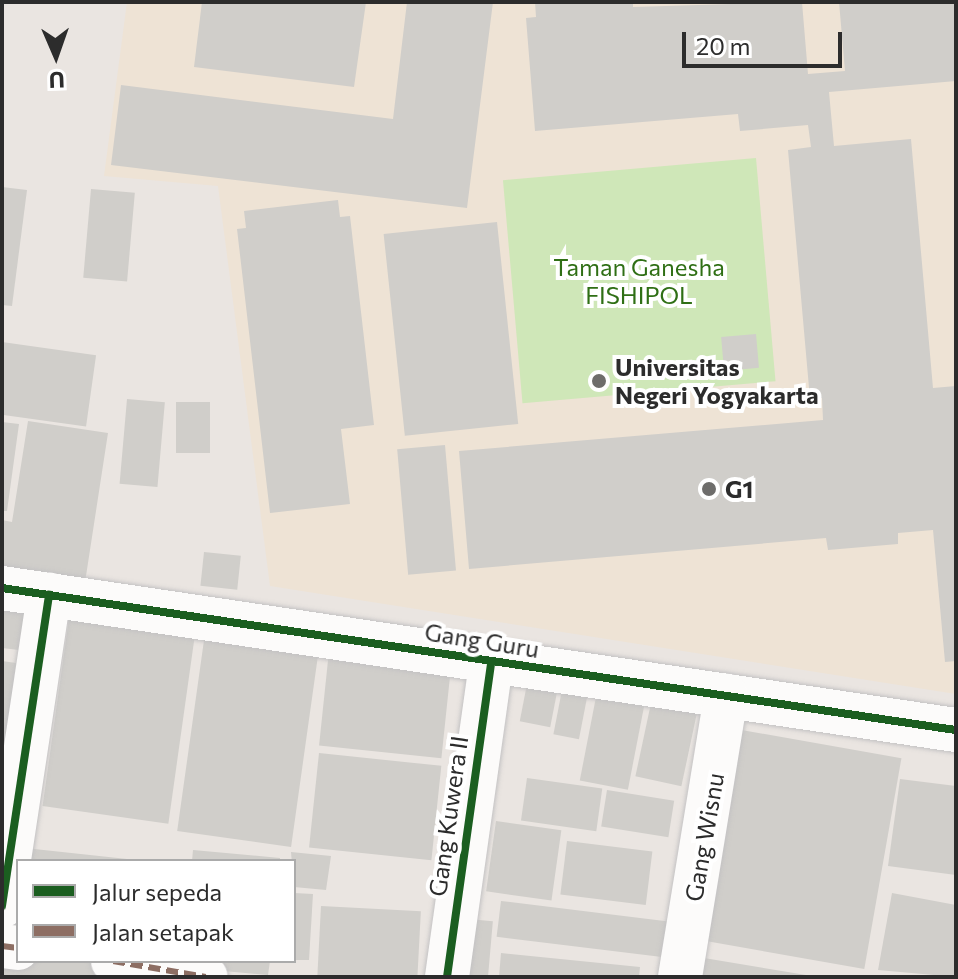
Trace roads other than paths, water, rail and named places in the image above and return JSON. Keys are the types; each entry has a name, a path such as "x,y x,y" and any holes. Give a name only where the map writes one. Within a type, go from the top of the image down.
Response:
{"street":[{"name":"Gang Guru","path":"2,588 956,730"},
{"path":"2,906 49,595"},
{"name":"Gang Kuwera II","path":"447,977 491,662"},
{"name":"Gang Wisnu","path":"680,977 726,696"},
{"path":"125,963 206,977"}],"place":[{"name":"Universitas Negeri Yogyakarta","path":"599,381"},
{"name":"G1","path":"709,489"}],"park label":[{"name":"Taman Ganesha FISHIPOL","path":"639,281"}]}
